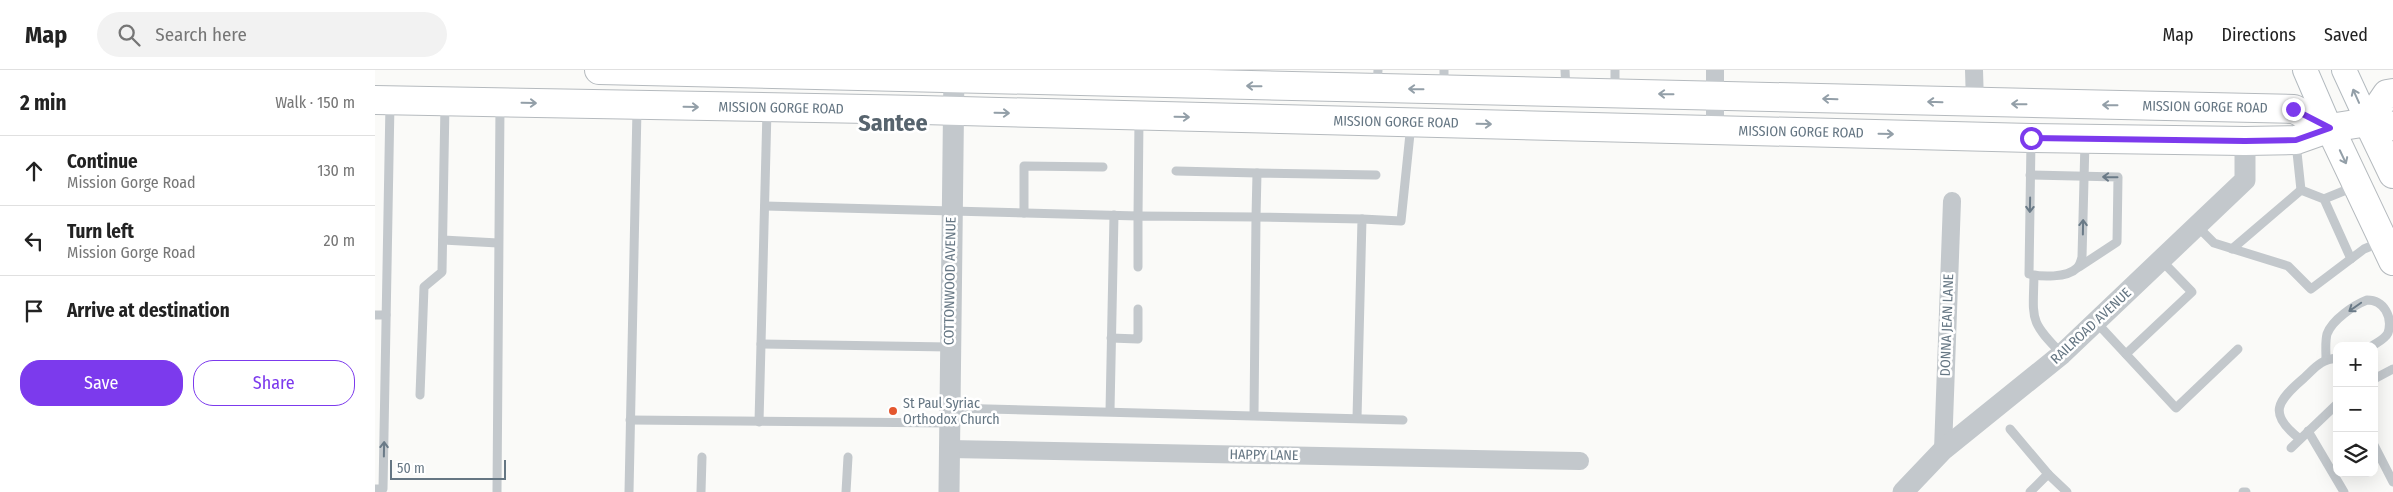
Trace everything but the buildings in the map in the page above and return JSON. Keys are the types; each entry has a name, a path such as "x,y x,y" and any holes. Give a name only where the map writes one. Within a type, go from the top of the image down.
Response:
{"main road":[{"name":"MISSION GORGE ROAD","path":"599,70 1204,77 1300,83 1377,79 1715,82 1975,103 2293,109 2330,128"},
{"path":"2305,70 2388,251"},
{"path":"2344,70 2380,124 2393,174"},
{"path":"2380,124 2387,94 2393,93"},
{"name":"MISSION GORGE ROAD","path":"383,100 2085,139 2296,140 2330,128"},
{"path":"2330,128 2380,124"}],"street":[{"path":"1974,70 1975,103"},
{"name":"COTTONWOOD AVENUE","path":"949,492 953,75"},
{"path":"1715,82 1715,130"},
{"name":"RAILROAD AVENUE","path":"1903,492 1943,450 2062,354 2245,180 2245,141"},
{"name":"DONNA JEAN LANE","path":"1943,450 1952,201"},
{"name":"HAPPY LANE","path":"949,448 1580,461"}],"lane":[{"path":"381,490 386,316 383,100"},
{"path":"420,395 424,287 442,272 445,102"},
{"path":"497,492 500,103"},
{"path":"629,492 637,106"},
{"path":"759,422 767,108"},
{"path":"1138,267 1139,116"},
{"path":"765,206 1401,221 1412,123"},
{"path":"2030,175 2118,177 2117,242 2079,267 2062,275 2034,276 2029,274 2030,175 2031,138"},
{"path":"2079,267 2082,257 2085,139"},
{"path":"2296,140 2301,190"},
{"path":"1024,213 1024,166 1103,167"},
{"path":"1176,171 1376,176"},
{"path":"1254,415 1257,173"},
{"path":"2301,190 2324,199 2357,186"},
{"path":"2232,249 2301,190"},
{"path":"2324,199 2351,258"},
{"path":"1110,411 1114,215"},
{"path":"1357,418 1361,219"},
{"path":"2197,225 2214,243 2288,266 2311,289 2364,249 2388,251"},
{"path":"443,240 498,242"},
{"path":"2125,354 2191,292 2161,260"},
{"path":"2034,276 2033,316 2040,332 2062,354"},
{"path":"2326,359 2327,337 2330,329 2346,313 2367,300 2381,302 2385,306 2391,323 2387,336 2378,342"},
{"path":"1111,338 1138,339 1139,309"},
{"path":"375,315 386,316"},
{"path":"2096,322 2176,408 2238,349"},
{"path":"761,344 949,347"},
{"path":"2300,439 2282,423 2279,412 2281,403 2285,394 2326,359 2333,358"},
{"path":"2378,377 2393,369"},
{"path":"2291,448 2333,408"},
{"path":"630,420 759,422 1110,411 1403,420"},
{"path":"2010,429 2047,474 2067,492"},
{"path":"2308,431 2344,492"},
{"path":"2378,453 2393,482"},
{"path":"846,492 848,456"},
{"path":"701,492 702,457"},
{"path":"2029,492 2047,474"}],"place":[{"name":"St Paul Syriac Orthodox Church","path":"893,411"}],"district":[{"name":"Santee","path":"893,123"}],"route":[{"path":"2031,138 2296,140 2330,128 2293,109"}]}
